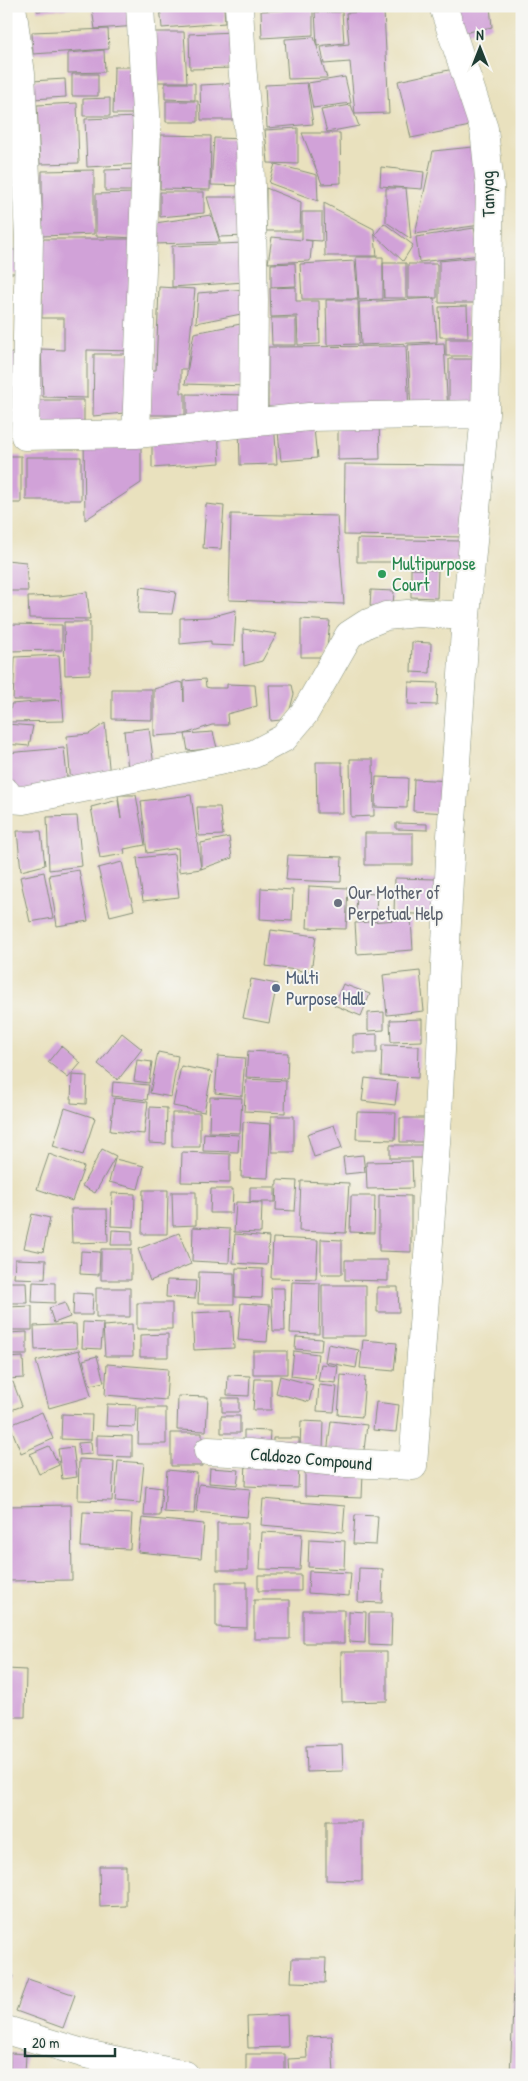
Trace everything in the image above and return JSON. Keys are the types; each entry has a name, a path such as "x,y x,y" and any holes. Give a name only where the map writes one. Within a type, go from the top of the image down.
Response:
{"street":[{"path":"12,6 20,74 29,238 16,442 136,434 486,402"},
{"path":"136,434 147,130 140,6"},
{"path":"239,6 242,65 250,149 254,300 253,422"},
{"name":"Tanyag","path":"413,1466 438,1115 450,836 466,616 486,402 490,187 484,128 442,6"},
{"path":"6,792 10,799 23,800 254,754 284,738 304,714 349,635 366,624 386,616 418,613 466,616"},
{"name":"Caldozo Compound","path":"208,1451 250,1453 346,1464 413,1466"},
{"path":"6,2030 85,2064 185,2075"}],"building":[{"path":"37,6 80,6 80,8 37,11"},
{"path":"110,6 135,6 138,26 95,29 92,9"},
{"path":"160,6 224,6 225,23 162,28"},
{"path":"304,6 336,6 336,11 304,8"},
{"path":"339,6 378,6 378,8 339,10"},
{"path":"453,6 490,6 492,27 459,34"},
{"path":"313,9 313,35 262,38 261,11"},
{"path":"384,11 389,113 355,114 350,62 324,64 321,47 349,44 346,13"},
{"path":"315,12 342,12 344,43 317,46"},
{"path":"108,29 109,49 33,54 32,32"},
{"path":"154,32 184,32 187,82 157,82"},
{"path":"234,32 236,68 190,69 189,34"},
{"path":"314,37 327,78 288,79 285,39"},
{"path":"104,50 105,72 68,73 68,53"},
{"path":"114,67 137,67 139,114 113,114"},
{"path":"458,68 470,126 411,138 398,81"},
{"path":"72,74 98,74 98,96 72,96"},
{"path":"345,77 351,103 313,108 308,83"},
{"path":"65,79 66,97 33,99 32,81"},
{"path":"165,83 195,83 195,100 165,99"},
{"path":"241,83 241,120 201,120 200,85"},
{"path":"307,83 313,124 267,128 265,85"},
{"path":"110,98 110,116 83,116 83,99"},
{"path":"166,101 198,101 198,122 166,122"},
{"path":"77,103 79,163 40,164 37,105"},
{"path":"351,105 359,126 327,132 321,110"},
{"path":"139,117 141,164 87,167 85,119"},
{"path":"298,128 298,164 268,163 265,130"},
{"path":"302,133 340,133 341,183 322,184"},
{"path":"161,135 211,136 210,190 160,189"},
{"path":"214,138 248,139 247,186 211,185"},
{"path":"483,146 488,224 415,234 433,151"},
{"path":"275,164 317,175 318,201 269,183"},
{"path":"6,165 13,165 13,205 8,205 9,226 6,226"},
{"path":"381,167 424,172 422,189 380,186"},
{"path":"137,169 138,191 105,191 105,170"},
{"path":"94,170 94,234 42,236 42,171"},
{"path":"266,188 301,202 300,231 266,231"},
{"path":"386,188 406,188 411,239 386,222"},
{"path":"160,192 204,192 204,213 160,217"},
{"path":"135,193 134,238 96,236 96,194"},
{"path":"207,197 250,197 249,236 219,237"},
{"path":"324,203 374,229 377,256 325,256"},
{"path":"302,212 322,212 322,241 305,240 312,241 310,261 268,263 272,237 302,240"},
{"path":"211,215 220,242 155,244 155,223"},
{"path":"384,223 413,245 403,261 375,235"},
{"path":"6,227 12,227 12,249 6,249"},
{"path":"474,228 481,255 419,262 416,237"},
{"path":"42,239 138,239 137,351 87,350 87,398 43,397 41,349 64,350 64,318 42,318"},
{"path":"244,243 245,282 172,287 172,246"},
{"path":"6,250 23,250 24,273 6,273"},
{"path":"356,257 383,257 383,299 359,300"},
{"path":"480,257 488,303 439,303 439,261"},
{"path":"355,261 358,299 302,299 300,264"},
{"path":"295,263 296,286 271,287 271,264"},
{"path":"383,263 406,263 406,298 384,298"},
{"path":"408,264 437,264 437,298 408,298"},
{"path":"159,287 195,289 187,369 181,369 181,393 185,393 185,415 150,415 152,370 156,370"},
{"path":"296,287 296,301 319,301 320,344 298,345 297,316 271,317 270,288"},
{"path":"246,289 246,313 196,323 198,293"},
{"path":"434,298 437,342 361,345 359,302"},
{"path":"326,300 358,300 359,344 327,345"},
{"path":"467,306 468,337 440,337 439,307"},
{"path":"271,318 296,318 296,345 272,345"},
{"path":"251,322 247,386 185,384 194,333"},
{"path":"446,339 484,339 484,356 446,356"},
{"path":"444,343 448,412 411,413 408,345"},
{"path":"406,346 409,413 268,414 268,347"},
{"path":"6,353 17,353 16,397 6,396"},
{"path":"94,354 136,354 135,412 93,416"},
{"path":"449,359 484,359 484,412 449,412"},
{"path":"187,394 251,395 251,420 187,420"},
{"path":"39,400 84,400 84,424 39,424"},
{"path":"313,419 317,458 281,461 277,422"},
{"path":"338,419 379,419 380,459 338,460"},
{"path":"274,422 277,464 240,465 239,424"},
{"path":"218,429 220,463 152,468 152,433"},
{"path":"84,437 141,437 141,483 85,520"},
{"path":"6,456 21,456 21,503 6,503"},
{"path":"26,457 81,457 81,500 26,500"},
{"path":"345,464 467,465 466,537 344,535"},
{"path":"206,504 224,506 221,549 203,548"},
{"path":"231,514 337,516 344,604 229,600"},
{"path":"357,539 460,541 460,562 357,562"},
{"path":"6,560 26,562 28,591 6,591"},
{"path":"411,569 438,570 437,598 411,597"},
{"path":"140,587 176,592 172,614 138,613"},
{"path":"371,590 394,591 393,607 370,606"},
{"path":"87,592 90,619 29,618 28,597 60,596"},
{"path":"236,610 234,646 211,645 211,641 180,644 180,618 210,617"},
{"path":"301,619 330,621 326,657 301,657"},
{"path":"64,622 90,622 90,674 65,675"},
{"path":"9,624 62,625 62,650 7,651"},
{"path":"243,629 277,634 262,661 244,666"},
{"path":"412,642 431,643 430,673 411,672"},
{"path":"59,655 64,721 9,722 11,704 60,700 13,700 15,657"},
{"path":"205,679 206,687 210,688 227,688 227,684 255,685 257,706 227,714 228,725 212,725 185,734 154,736 154,689 178,682 183,683 184,702 184,681"},
{"path":"409,682 438,683 437,705 408,704"},
{"path":"269,685 292,685 294,694 289,713 281,720 271,721"},
{"path":"112,689 152,689 152,720 112,719"},
{"path":"105,723 110,778 72,797 67,736 89,734"},
{"path":"6,724 33,726 29,746 6,744"},
{"path":"149,728 154,766 128,769 124,731"},
{"path":"213,732 217,748 188,751 185,734"},
{"path":"64,748 68,786 9,795 6,753"},
{"path":"350,759 373,759 374,816 351,817"},
{"path":"316,762 342,762 343,813 317,813"},
{"path":"376,777 408,778 407,808 375,807"},
{"path":"414,779 450,781 448,813 413,811"},
{"path":"118,795 136,795 145,845 124,849 125,854 100,858 91,807 118,800 121,819"},
{"path":"191,795 201,869 179,872 178,848 147,853 141,801"},
{"path":"197,807 220,807 223,835 199,836"},
{"path":"77,816 82,866 49,870 47,817"},
{"path":"396,823 427,824 427,830 396,829"},
{"path":"17,831 41,831 45,865 21,871"},
{"path":"365,833 413,833 413,865 365,865"},
{"path":"229,837 232,858 201,869 201,843"},
{"path":"174,854 179,897 143,901 137,858"},
{"path":"288,855 342,857 341,882 286,880"},
{"path":"122,862 134,910 110,916 98,868"},
{"path":"79,870 88,921 57,926 49,875"},
{"path":"44,872 53,918 30,922 20,877"},
{"path":"395,878 437,879 436,915 394,913"},
{"path":"309,886 348,888 346,929 307,928"},
{"path":"261,888 293,890 292,921 260,919"},
{"path":"357,893 377,894 376,914 356,913"},
{"path":"411,919 413,950 357,954 355,923"},
{"path":"271,930 316,936 311,972 266,966"},
{"path":"420,971 424,1011 387,1015 383,975"},
{"path":"251,979 277,984 269,1023 243,1018"},
{"path":"343,984 370,994 361,1016 334,1005"},
{"path":"384,1012 384,1030 368,1031 368,1013"},
{"path":"422,1019 422,1041 391,1042 390,1020"},
{"path":"122,1033 142,1049 118,1080 98,1064"},
{"path":"377,1034 377,1053 353,1053 353,1035"},
{"path":"382,1045 419,1046 418,1078 381,1076"},
{"path":"61,1046 81,1063 68,1078 48,1062"},
{"path":"248,1051 288,1053 287,1079 246,1077"},
{"path":"158,1052 178,1056 171,1097 150,1093"},
{"path":"218,1056 245,1058 242,1096 215,1093"},
{"path":"137,1060 152,1062 149,1083 134,1081"},
{"path":"181,1066 212,1072 204,1112 173,1106"},
{"path":"72,1075 87,1076 86,1104 71,1103"},
{"path":"365,1078 398,1082 395,1105 362,1101"},
{"path":"246,1079 286,1081 285,1113 244,1111"},
{"path":"113,1082 149,1085 147,1100 112,1096"},
{"path":"210,1097 242,1098 240,1133 209,1132"},
{"path":"114,1098 148,1102 144,1134 110,1131"},
{"path":"150,1107 167,1108 166,1144 149,1143"},
{"path":"65,1108 95,1118 83,1155 53,1146"},
{"path":"357,1112 396,1113 395,1140 356,1139"},
{"path":"172,1113 200,1113 200,1147 172,1147"},
{"path":"271,1116 294,1116 294,1152 272,1152"},
{"path":"400,1118 430,1118 430,1142 400,1142"},
{"path":"243,1122 271,1124 268,1178 241,1177"},
{"path":"334,1125 342,1148 314,1157 307,1134"},
{"path":"204,1133 239,1135 238,1152 203,1151"},
{"path":"390,1145 433,1145 433,1158 390,1158"},
{"path":"102,1149 116,1156 95,1193 82,1186"},
{"path":"182,1152 230,1154 230,1183 181,1182"},
{"path":"49,1154 84,1167 72,1201 37,1189"},
{"path":"363,1155 365,1172 345,1174 343,1157"},
{"path":"115,1159 144,1166 138,1189 109,1182"},
{"path":"412,1161 413,1188 367,1189 366,1162"},
{"path":"277,1180 297,1181 295,1211 276,1210"},
{"path":"301,1181 349,1183 346,1233 299,1231"},
{"path":"250,1187 275,1187 275,1202 250,1202"},
{"path":"211,1189 233,1189 232,1213 210,1213"},
{"path":"143,1190 168,1190 167,1234 142,1234"},
{"path":"172,1192 196,1192 196,1225 173,1226"},
{"path":"112,1193 135,1194 134,1227 111,1226"},
{"path":"379,1195 411,1196 411,1252 379,1251"},
{"path":"351,1196 375,1196 374,1233 350,1232"},
{"path":"236,1202 262,1203 261,1233 234,1232"},
{"path":"71,1209 107,1209 108,1242 72,1243"},
{"path":"32,1214 50,1218 43,1252 24,1248"},
{"path":"193,1227 230,1229 229,1263 192,1261"},
{"path":"112,1230 132,1231 132,1245 111,1245"},
{"path":"179,1233 191,1264 150,1281 138,1249"},
{"path":"235,1234 269,1237 267,1265 233,1263"},
{"path":"273,1238 318,1240 316,1279 271,1278"},
{"path":"321,1239 342,1240 342,1274 321,1274"},
{"path":"101,1249 131,1249 131,1280 101,1280"},
{"path":"81,1251 100,1252 99,1275 80,1274"},
{"path":"15,1259 46,1260 45,1279 14,1278"},
{"path":"345,1260 388,1260 388,1281 345,1280"},
{"path":"236,1268 263,1269 262,1298 235,1297"},
{"path":"199,1272 234,1273 234,1304 198,1304"},
{"path":"167,1280 196,1281 195,1299 166,1297"},
{"path":"6,1282 26,1282 27,1303 6,1303"},
{"path":"33,1282 55,1283 55,1303 32,1302"},
{"path":"292,1282 320,1283 319,1334 290,1333"},
{"path":"322,1285 366,1285 366,1336 322,1336"},
{"path":"377,1287 398,1287 399,1312 377,1312"},
{"path":"96,1288 130,1288 130,1317 96,1317"},
{"path":"271,1288 284,1288 285,1331 273,1331"},
{"path":"74,1293 93,1294 92,1315 73,1315"},
{"path":"65,1303 70,1317 54,1323 49,1308"},
{"path":"137,1303 172,1303 172,1329 137,1329"},
{"path":"241,1303 270,1305 267,1342 238,1340"},
{"path":"32,1306 32,1330 6,1330 6,1307"},
{"path":"232,1311 234,1348 194,1350 192,1313"},
{"path":"83,1322 103,1323 101,1349 82,1348"},
{"path":"76,1324 77,1348 35,1350 34,1326"},
{"path":"132,1324 133,1356 105,1356 103,1326"},
{"path":"27,1332 27,1355 6,1355 6,1333"},
{"path":"168,1334 168,1357 140,1357 140,1335"},
{"path":"296,1337 322,1339 321,1351 295,1349"},
{"path":"363,1340 397,1343 394,1371 360,1368"},
{"path":"328,1344 359,1350 356,1368 325,1362"},
{"path":"79,1350 91,1396 49,1408 36,1361"},
{"path":"253,1351 287,1351 287,1374 253,1374"},
{"path":"294,1351 318,1354 315,1379 291,1376"},
{"path":"97,1356 104,1382 90,1385 83,1360"},
{"path":"23,1357 24,1378 6,1379 6,1358"},
{"path":"107,1364 168,1369 166,1400 105,1395"},
{"path":"321,1364 338,1366 336,1383 318,1381"},
{"path":"228,1375 250,1376 249,1396 227,1395"},
{"path":"341,1375 365,1377 362,1417 338,1415"},
{"path":"280,1376 313,1385 309,1402 276,1393"},
{"path":"255,1379 271,1379 271,1410 253,1410"},
{"path":"13,1382 22,1406 6,1412 6,1384"},
{"path":"319,1385 337,1387 334,1412 317,1411"},
{"path":"178,1396 208,1397 206,1431 177,1430"},
{"path":"222,1398 239,1398 239,1412 222,1412"},
{"path":"376,1402 399,1405 396,1432 373,1430"},
{"path":"107,1404 136,1405 135,1427 106,1426"},
{"path":"139,1408 166,1408 166,1444 138,1444"},
{"path":"42,1412 53,1439 21,1453 10,1425"},
{"path":"62,1414 92,1415 91,1440 61,1439"},
{"path":"221,1416 240,1416 240,1433 221,1433"},
{"path":"301,1421 324,1422 323,1449 300,1448"},
{"path":"331,1421 367,1425 363,1458 327,1454"},
{"path":"244,1430 270,1431 269,1448 244,1446"},
{"path":"171,1433 202,1433 202,1466 171,1466"},
{"path":"97,1435 132,1436 132,1457 97,1456"},
{"path":"273,1438 299,1438 299,1450 273,1450"},
{"path":"91,1442 92,1454 79,1455 78,1443"},
{"path":"49,1446 59,1465 39,1474 30,1454"},
{"path":"73,1447 77,1477 62,1479 58,1449"},
{"path":"79,1459 114,1461 112,1501 78,1500"},
{"path":"246,1459 299,1462 298,1488 245,1486"},
{"path":"118,1461 144,1463 140,1503 115,1501"},
{"path":"210,1468 239,1470 237,1485 209,1483"},
{"path":"167,1470 197,1473 194,1514 164,1512"},
{"path":"305,1471 363,1473 362,1498 305,1496"},
{"path":"199,1484 250,1489 247,1517 196,1512"},
{"path":"146,1486 162,1488 160,1516 144,1516"},
{"path":"263,1499 345,1506 343,1532 261,1525"},
{"path":"71,1505 72,1580 6,1581 6,1506"},
{"path":"83,1512 132,1514 130,1549 81,1547"},
{"path":"355,1515 378,1516 376,1545 353,1544"},
{"path":"142,1518 204,1524 201,1558 138,1552"},
{"path":"217,1523 248,1523 248,1570 217,1570"},
{"path":"262,1532 302,1534 300,1570 260,1569"},
{"path":"309,1539 345,1541 344,1569 308,1567"},
{"path":"359,1568 383,1569 382,1603 358,1602"},
{"path":"309,1571 351,1573 349,1596 308,1593"},
{"path":"258,1575 301,1575 301,1591 258,1591"},
{"path":"216,1582 247,1582 247,1628 216,1627"},
{"path":"254,1600 290,1600 290,1639 254,1639"},
{"path":"303,1610 344,1610 344,1643 303,1643"},
{"path":"349,1611 366,1612 365,1643 349,1642"},
{"path":"369,1613 392,1613 391,1646 369,1645"},
{"path":"341,1652 387,1652 387,1701 342,1702"},
{"path":"6,1669 26,1670 25,1717 6,1717"},
{"path":"342,1745 343,1771 307,1772 306,1746"},
{"path":"326,1821 362,1821 362,1881 326,1880"},
{"path":"520,1856 522,1856 522,2075 510,2075"},
{"path":"99,1866 126,1866 126,1906 100,1907"},
{"path":"292,1958 326,1958 325,1983 291,1982"},
{"path":"6,1972 14,1976 6,1994"},
{"path":"28,1979 75,1995 63,2028 16,2011"},
{"path":"287,2015 288,2047 248,2048 247,2017"},
{"path":"332,2036 334,2075 289,2075 288,2059 307,2058 306,2037"},
{"path":"10,2053 26,2054 25,2075 10,2075"},
{"path":"246,2054 285,2054 285,2075 246,2075"}],"place":[{"name":"Multipurpose Court","path":"382,574"},
{"name":"Our Mother of Perpetual Help","path":"338,903"},
{"name":"Multi Purpose Hall","path":"276,988"}]}
